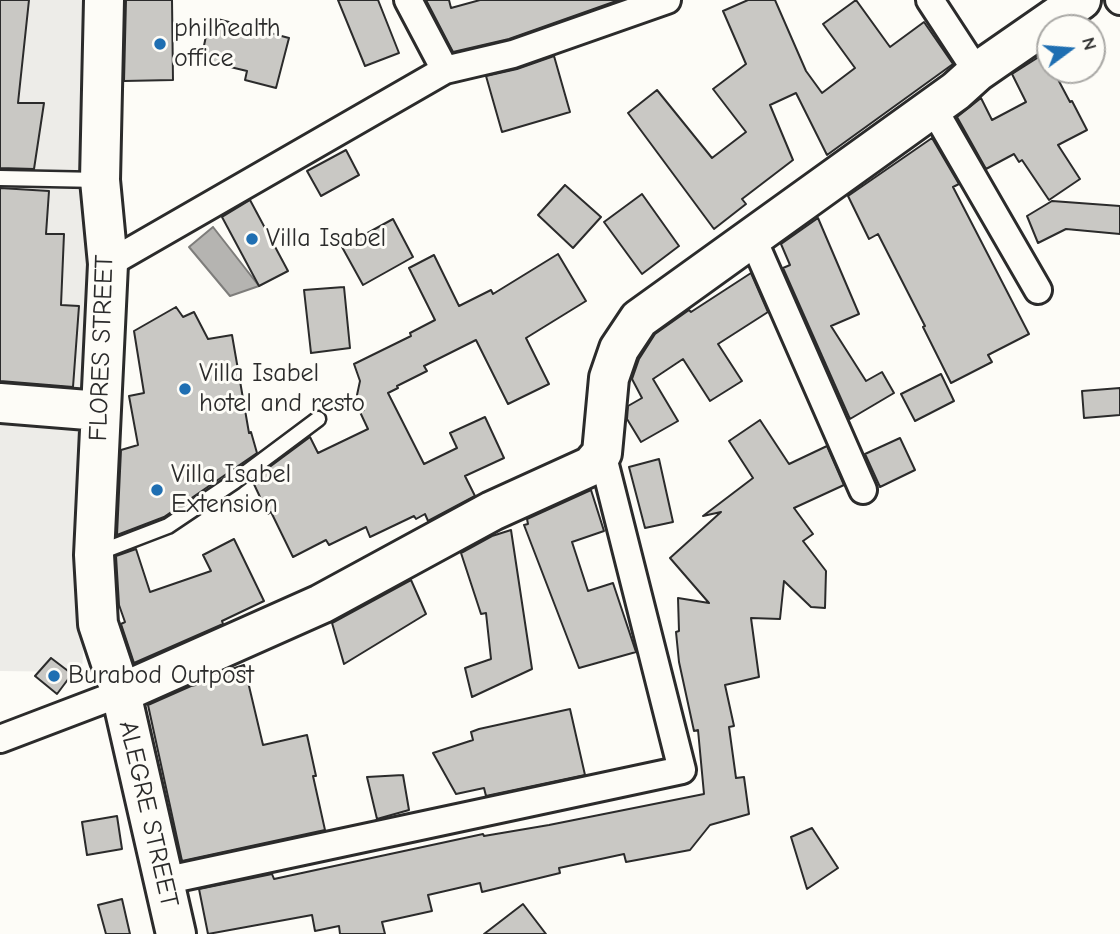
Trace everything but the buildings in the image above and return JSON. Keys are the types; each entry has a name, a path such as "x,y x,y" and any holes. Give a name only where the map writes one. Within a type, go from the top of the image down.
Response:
{"street":[{"name":"FLORES STREET","path":"104,0 100,180 108,264 94,555 98,624 121,693"},
{"path":"408,0 445,70"},
{"path":"108,264 445,70 513,54 667,0"},
{"path":"930,0 977,72"},
{"path":"163,881 682,770 603,453 609,378 619,349 639,319 933,108 977,72 1081,0"},
{"path":"933,108 1038,290"},
{"path":"752,237 863,490"},
{"path":"0,403 100,411"},
{"path":"0,739 121,693 321,604 492,511 591,466 603,453"},
{"name":"ALEGRE STREET","path":"121,693 176,934"}],"lane":[{"path":"0,178 100,180"},
{"path":"94,555 168,526 235,481 318,419"}],"shaded area":[{"path":"0,0 93,0 86,589 82,672 0,671"},
{"path":"213,227 259,286 230,296 189,247"}],"place":[{"name":"philhealth office","path":"160,44"},
{"name":"Villa Isabel","path":"252,239"},
{"name":"Villa Isabel hotel and resto","path":"185,389"},
{"name":"Villa Isabel Extension","path":"157,490"},
{"name":"Burabod Outpost","path":"54,676"}]}
